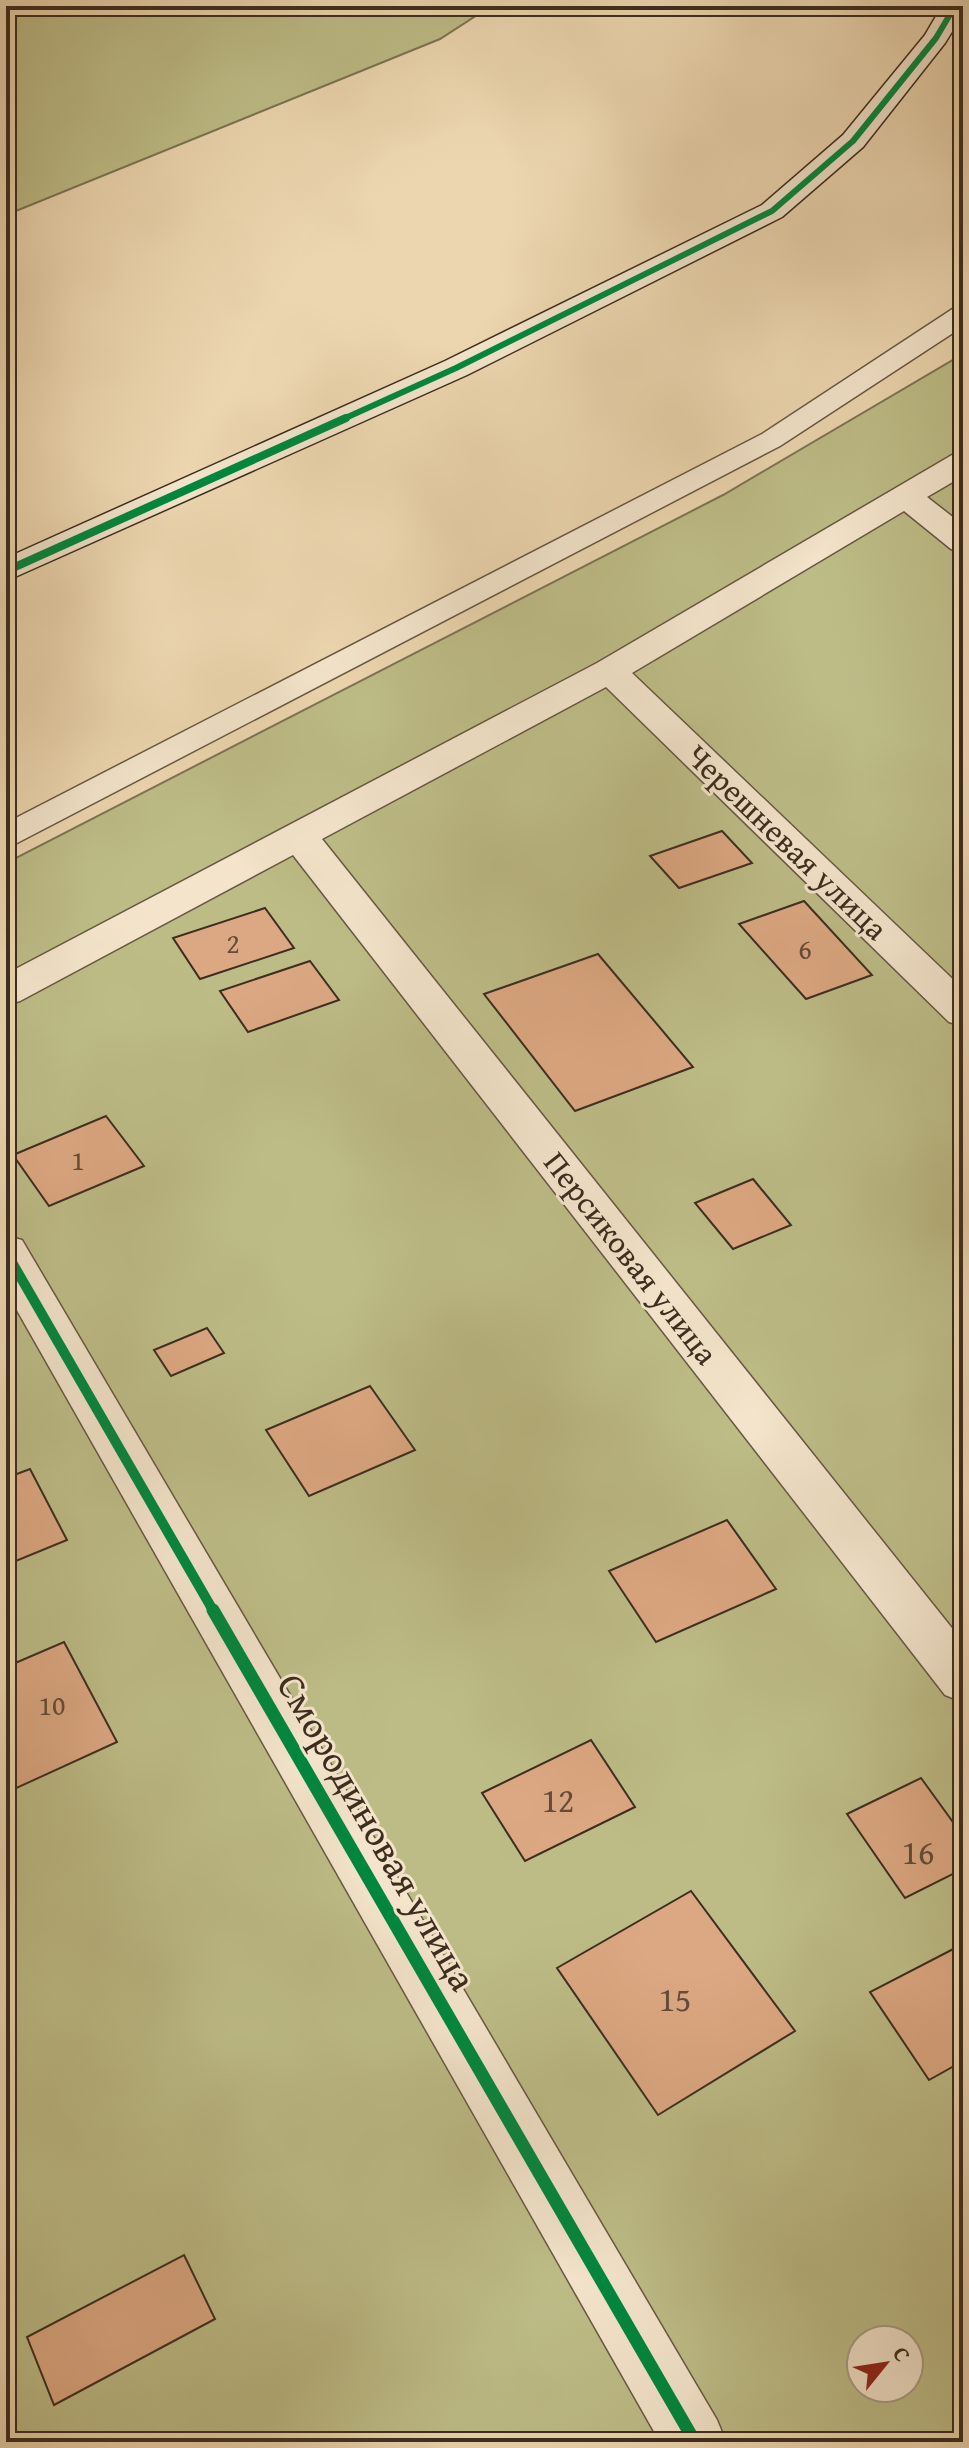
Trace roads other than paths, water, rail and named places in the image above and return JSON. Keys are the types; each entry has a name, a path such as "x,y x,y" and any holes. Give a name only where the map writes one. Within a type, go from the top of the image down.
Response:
{"street":[{"path":"6,571 456,368 772,211 853,141 936,38 955,6"},
{"path":"6,991 610,671 963,462"},
{"path":"907,497 963,542"},
{"name":"Черешневая улица","path":"610,671 963,1012"},
{"name":"Персиковая улица","path":"299,836 963,1680"},
{"name":"Смородиновая улица","path":"6,1252 695,2442"}],"lane":[{"path":"6,836 771,440 963,313"}]}
